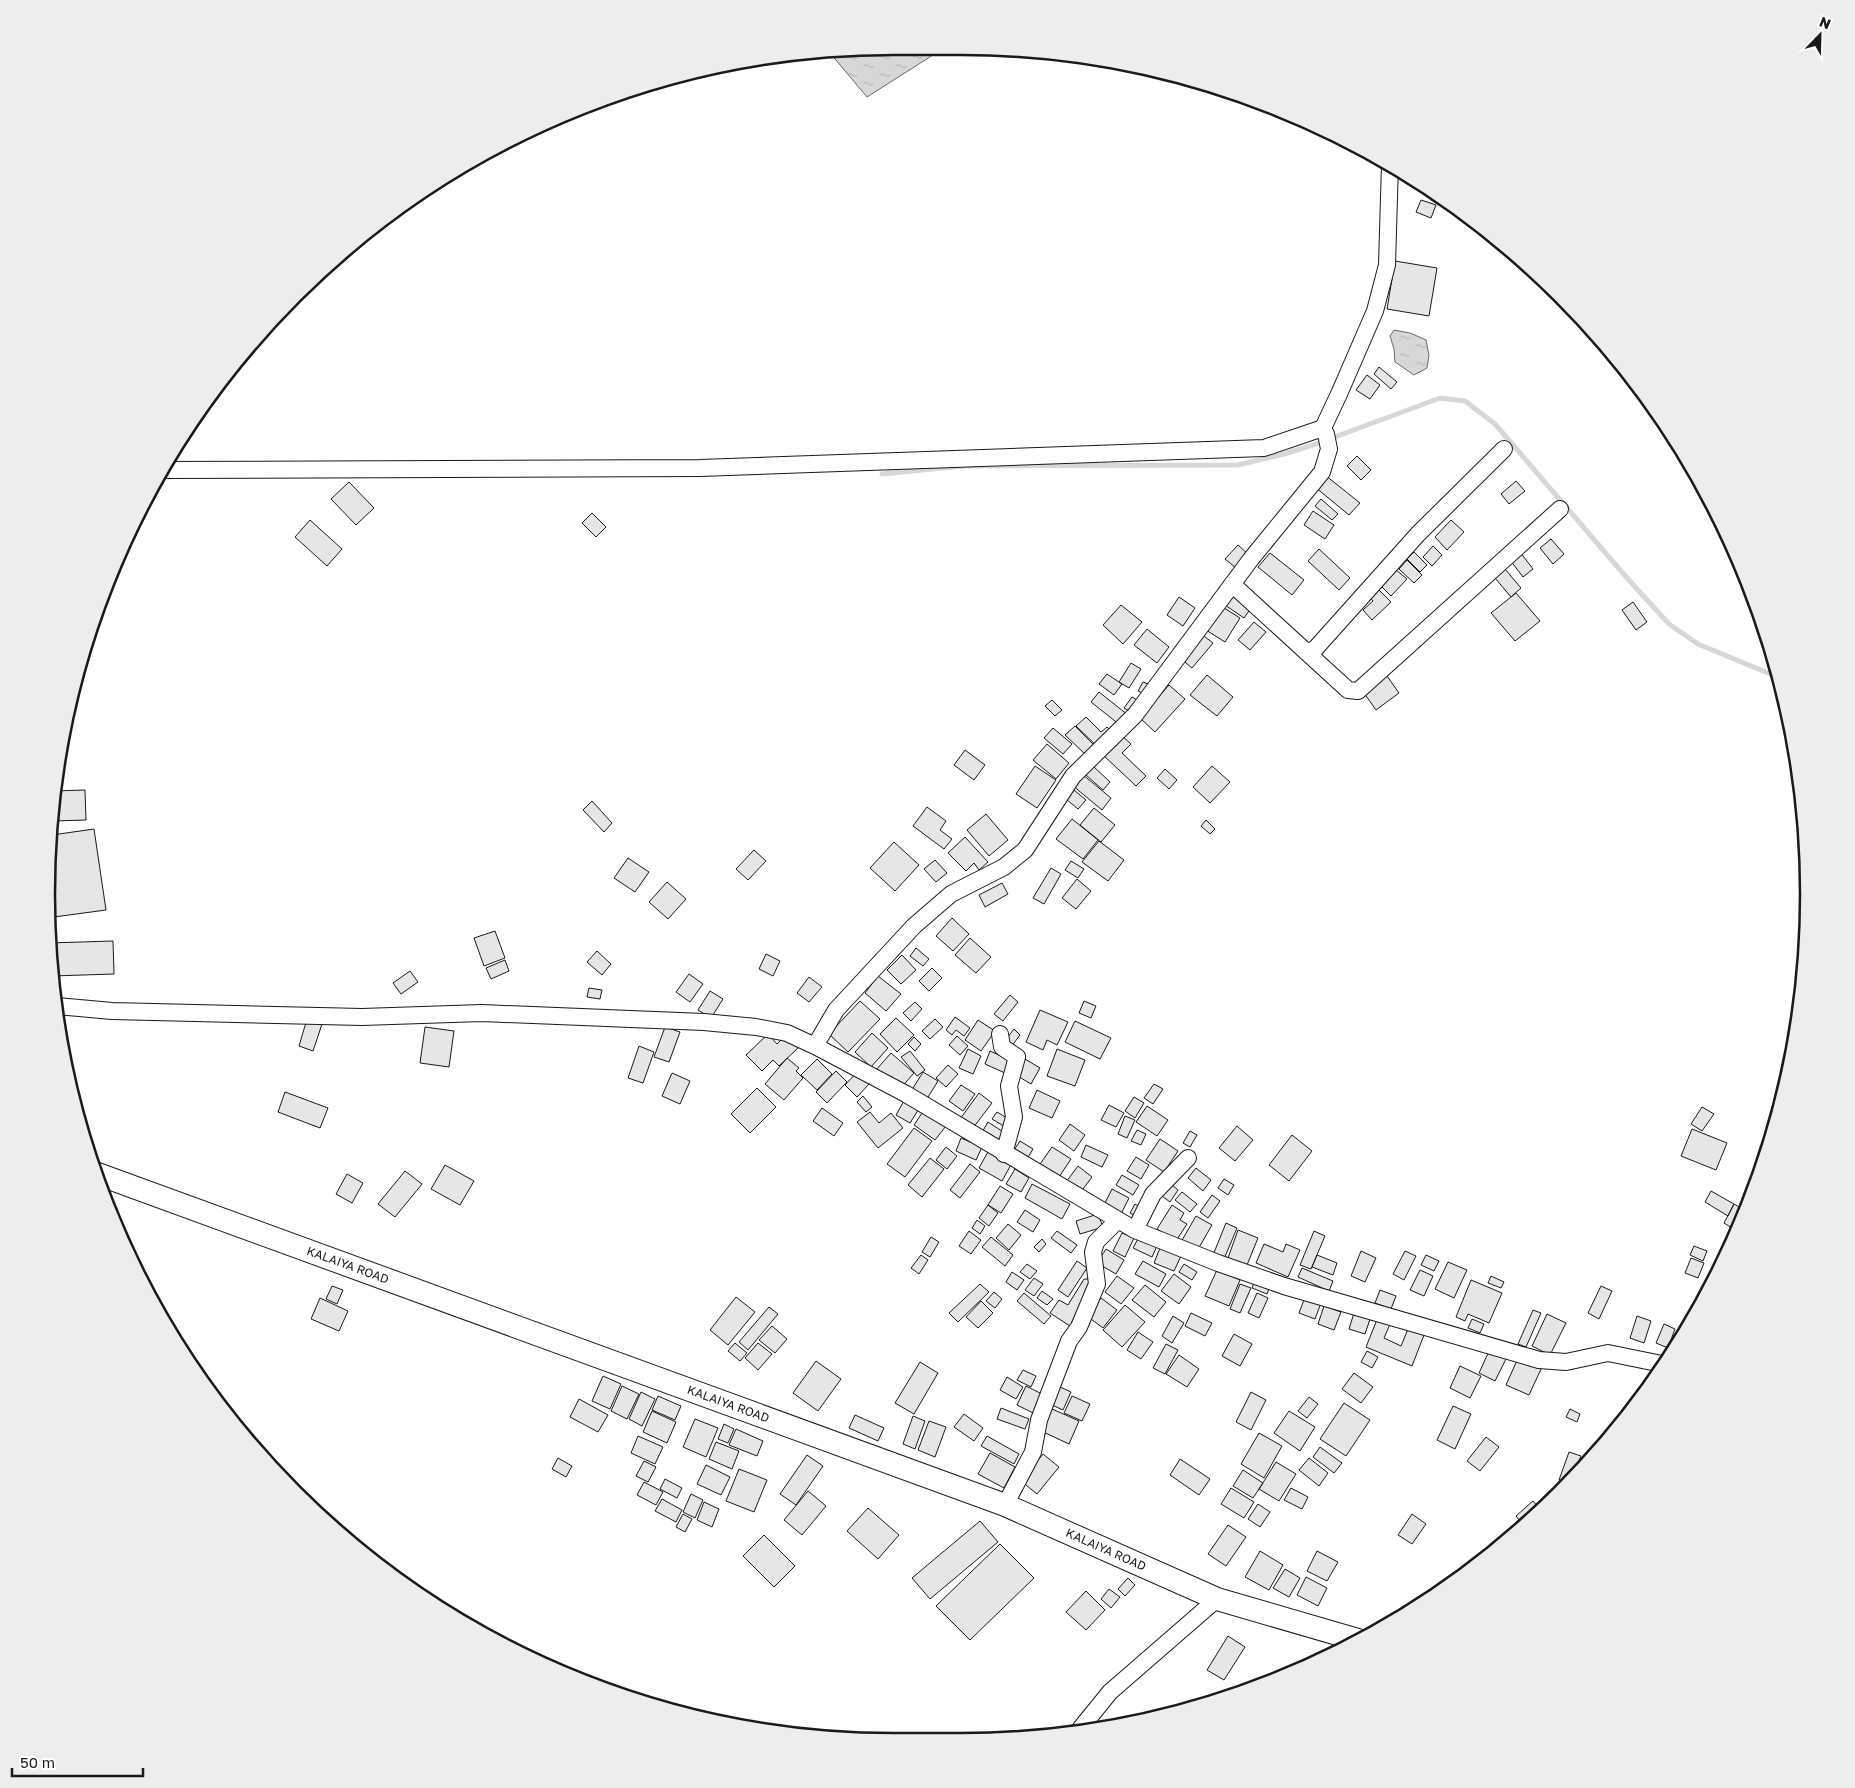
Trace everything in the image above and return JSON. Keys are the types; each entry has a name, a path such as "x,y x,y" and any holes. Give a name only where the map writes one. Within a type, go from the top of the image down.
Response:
{"main road":[{"name":"KALAIYA ROAD","path":"105,1176 1005,1505 1217,1599 1349,1637"}],"street":[{"path":"815,1046 836,1010 914,926 951,894 1004,867 1025,850 1073,776 1135,715 1250,559 1322,472 1326,437 1339,394 1375,312 1387,265 1390,173"},
{"path":"170,470 700,468 1264,448 1326,437"},
{"path":"1306,652 1315,649 1418,534 1504,450"},
{"path":"1232,584 1348,690 1358,691 1560,509"},
{"path":"62,1006 112,1011 362,1017 482,1013 704,1022 756,1027 787,1033 906,1094 1004,1154 1135,1230 1218,1264 1284,1286 1539,1360 1566,1362 1608,1353 1657,1363"},
{"path":"1000,1034 1002,1048 1017,1057 1009,1086 1014,1117 1004,1154"},
{"path":"1135,1230 1153,1194 1188,1158"},
{"path":"1005,1505 1033,1452 1039,1420 1069,1341 1079,1327 1097,1284 1093,1252 1096,1242 1118,1220"},
{"path":"1084,1724 1110,1692 1217,1599"}],"water":[{"path":"933,55 867,97 834,57"},
{"path":"1394,330 1410,333 1426,340 1429,355 1427,368 1414,375 1395,362 1390,336"}],"building":[{"path":"1421,200 1436,205 1431,218 1416,212"},
{"path":"1395,261 1437,268 1429,316 1387,309"},
{"path":"1379,367 1397,382 1391,389 1374,374"},
{"path":"1367,375 1380,385 1370,399 1356,390"},
{"path":"1357,456 1371,470 1361,480 1347,466"},
{"path":"1325,475 1360,503 1349,515 1315,487"},
{"path":"1516,481 1525,491 1509,504 1501,494"},
{"path":"349,482 374,508 356,525 331,499"},
{"path":"1321,499 1338,514 1332,520 1315,506"},
{"path":"1313,511 1334,525 1325,539 1304,525"},
{"path":"592,513 606,527 596,537 582,523"},
{"path":"310,520 342,549 327,566 295,537"},
{"path":"1451,520 1464,532 1447,550 1435,537"},
{"path":"1551,539 1564,554 1553,564 1540,548"},
{"path":"1238,545 1249,555 1236,568 1225,559"},
{"path":"1433,546 1442,555 1432,566 1423,557"},
{"path":"1319,549 1350,578 1339,590 1308,561"},
{"path":"1414,552 1427,565 1420,572 1407,559"},
{"path":"1520,552 1533,569 1523,577 1510,560"},
{"path":"1270,553 1304,580 1292,595 1258,567"},
{"path":"1407,560 1422,575 1414,583 1399,569"},
{"path":"1395,569 1407,579 1391,596 1380,585"},
{"path":"1505,569 1521,588 1511,597 1495,578"},
{"path":"1375,586 1391,602 1372,620 1363,610 1373,601 1367,594"},
{"path":"1516,593 1540,621 1515,641 1491,613"},
{"path":"1231,595 1251,608 1244,618 1225,605"},
{"path":"1179,597 1195,608 1183,626 1167,615"},
{"path":"1633,602 1647,622 1636,630 1622,610"},
{"path":"1121,605 1142,622 1123,644 1103,625"},
{"path":"1221,606 1240,618 1225,642 1206,630"},
{"path":"1254,622 1266,632 1250,650 1238,640"},
{"path":"1147,629 1169,647 1157,663 1134,645"},
{"path":"1200,633 1213,643 1192,668 1180,658"},
{"path":"1131,663 1141,669 1129,688 1119,682"},
{"path":"1107,674 1122,684 1114,695 1099,684"},
{"path":"1207,675 1233,697 1217,716 1190,695"},
{"path":"1387,676 1399,693 1376,710 1364,693"},
{"path":"1143,682 1150,685 1145,694 1138,691"},
{"path":"1169,685 1185,699 1155,732 1140,718"},
{"path":"1099,692 1128,715 1120,725 1091,702"},
{"path":"1132,697 1139,701 1132,713 1124,708"},
{"path":"1052,700 1062,710 1055,716 1045,706"},
{"path":"1086,717 1101,732 1107,727 1115,735 1100,749 1076,726"},
{"path":"1075,726 1095,746 1086,755 1065,735"},
{"path":"1053,728 1072,744 1063,754 1044,738"},
{"path":"1120,734 1131,744 1122,753 1146,776 1136,786 1102,754"},
{"path":"1047,744 1069,763 1056,779 1033,760"},
{"path":"965,750 985,765 974,780 954,765"},
{"path":"1035,766 1056,780 1037,808 1016,794"},
{"path":"1093,766 1110,782 1103,790 1086,775"},
{"path":"1212,766 1230,782 1210,803 1193,787"},
{"path":"1165,769 1177,780 1169,789 1157,778"},
{"path":"1082,774 1111,798 1102,810 1072,785"},
{"path":"85,790 86,820 59,821 61,791"},
{"path":"1074,790 1086,800 1078,809 1066,799"},
{"path":"592,801 612,823 604,832 583,810"},
{"path":"927,807 946,821 940,830 952,839 944,849 913,826"},
{"path":"1094,808 1115,825 1101,842 1080,825"},
{"path":"986,814 1008,840 989,856 967,830"},
{"path":"1072,819 1098,840 1083,859 1056,839"},
{"path":"1206,820 1215,829 1210,834 1201,826"},
{"path":"94,829 106,910 56,917 57,834"},
{"path":"965,837 988,862 979,870 974,863 966,871 948,853"},
{"path":"1099,841 1124,860 1108,881 1082,862"},
{"path":"894,842 919,865 895,891 870,868"},
{"path":"754,850 766,861 748,880 736,869"},
{"path":"628,858 649,872 635,892 614,878"},
{"path":"935,860 947,873 936,882 924,869"},
{"path":"1071,861 1084,869 1078,878 1065,870"},
{"path":"1051,868 1061,874 1044,904 1033,898"},
{"path":"1077,879 1091,891 1076,909 1062,898"},
{"path":"667,882 686,899 668,919 649,902"},
{"path":"1002,883 1008,894 985,907 979,895"},
{"path":"952,918 969,934 953,951 936,936"},
{"path":"495,931 505,958 484,966 474,938"},
{"path":"970,938 991,957 976,973 955,955"},
{"path":"113,941 114,974 59,976 57,943"},
{"path":"916,948 929,959 923,966 910,956"},
{"path":"597,951 611,964 602,975 587,962"},
{"path":"766,954 780,961 773,976 759,969"},
{"path":"902,955 916,970 901,984 887,970"},
{"path":"505,960 509,971 491,979 486,968"},
{"path":"932,968 942,978 929,991 919,981"},
{"path":"410,971 418,982 401,994 393,983"},
{"path":"689,974 703,984 690,1002 676,992"},
{"path":"878,976 901,994 886,1011 865,993"},
{"path":"809,977 822,987 809,1002 797,993"},
{"path":"589,988 602,990 600,999 587,997"},
{"path":"710,991 723,999 711,1018 698,1010"},
{"path":"1010,995 1018,1002 1003,1021 994,1014"},
{"path":"860,1001 880,1019 848,1052 829,1034"},
{"path":"1084,1001 1096,1006 1091,1018 1079,1013"},
{"path":"915,1002 922,1009 911,1021 903,1013"},
{"path":"1040,1010 1068,1022 1057,1045 1047,1040 1043,1050 1026,1042"},
{"path":"955,1017 970,1028 964,1036 956,1030 952,1035 946,1030"},
{"path":"896,1018 914,1035 897,1052 880,1034"},
{"path":"307,1019 322,1024 313,1051 299,1046"},
{"path":"935,1019 943,1027 930,1039 922,1031"},
{"path":"978,1020 995,1031 981,1051 965,1040"},
{"path":"1075,1021 1111,1038 1100,1059 1065,1042"},
{"path":"425,1027 454,1031 449,1067 420,1063"},
{"path":"665,1027 680,1032 669,1062 654,1057"},
{"path":"1014,1029 1020,1035 1011,1047 1004,1042"},
{"path":"872,1033 888,1048 871,1067 855,1052"},
{"path":"768,1034 777,1044 787,1034 799,1047 779,1066 773,1060 762,1071 746,1055"},
{"path":"957,1036 968,1046 960,1055 949,1045"},
{"path":"914,1037 921,1044 915,1051 908,1044"},
{"path":"639,1046 654,1052 643,1083 628,1078"},
{"path":"968,1049 981,1056 973,1074 959,1068"},
{"path":"1057,1049 1085,1060 1075,1086 1047,1076"},
{"path":"910,1051 925,1070 917,1076 901,1057"},
{"path":"990,1051 1010,1060 1005,1073 985,1064"},
{"path":"891,1053 914,1073 899,1090 876,1070"},
{"path":"787,1058 799,1068 796,1071 803,1078 784,1100 765,1084"},
{"path":"817,1059 832,1074 817,1090 801,1075"},
{"path":"1025,1059 1040,1068 1031,1084 1016,1075"},
{"path":"948,1065 958,1074 946,1087 936,1078"},
{"path":"836,1071 847,1082 827,1103 816,1092"},
{"path":"857,1072 869,1084 857,1097 845,1085"},
{"path":"923,1072 938,1081 925,1102 910,1093"},
{"path":"672,1073 690,1081 680,1104 662,1096"},
{"path":"1154,1084 1163,1089 1153,1104 1144,1098"},
{"path":"961,1085 975,1094 963,1111 949,1101"},
{"path":"757,1088 776,1107 750,1133 731,1114"},
{"path":"1037,1090 1060,1101 1052,1118 1029,1108"},
{"path":"285,1092 328,1108 320,1128 278,1112"},
{"path":"979,1093 992,1103 973,1128 960,1119"},
{"path":"863,1096 872,1107 866,1112 857,1102"},
{"path":"1134,1097 1144,1103 1135,1118 1125,1111"},
{"path":"905,1099 920,1107 910,1123 896,1115"},
{"path":"1109,1105 1124,1113 1116,1127 1101,1120"},
{"path":"1147,1106 1168,1120 1157,1136 1136,1122"},
{"path":"1702,1107 1714,1114 1702,1131 1691,1124"},
{"path":"822,1108 843,1123 834,1136 813,1121"},
{"path":"924,1110 946,1126 935,1140 914,1125"},
{"path":"870,1112 879,1123 891,1113 903,1128 878,1148 857,1122"},
{"path":"997,1112 1012,1121 1007,1128 992,1119"},
{"path":"1125,1116 1135,1120 1127,1138 1118,1134"},
{"path":"988,1122 1008,1135 1001,1147 981,1134"},
{"path":"1070,1124 1085,1135 1074,1151 1059,1140"},
{"path":"1237,1126 1253,1140 1235,1161 1219,1148"},
{"path":"914,1128 932,1141 905,1177 887,1164"},
{"path":"1692,1129 1727,1143 1716,1170 1681,1156"},
{"path":"1137,1130 1146,1134 1141,1145 1131,1141"},
{"path":"1190,1131 1197,1135 1190,1147 1183,1143"},
{"path":"1292,1135 1312,1151 1289,1181 1269,1165"},
{"path":"961,1138 982,1147 976,1160 956,1151"},
{"path":"1160,1139 1178,1151 1164,1172 1146,1160"},
{"path":"1020,1141 1033,1149 1027,1159 1014,1150"},
{"path":"1086,1145 1108,1155 1102,1167 1081,1157"},
{"path":"946,1147 957,1156 947,1169 936,1160"},
{"path":"1052,1147 1071,1159 1057,1180 1038,1167"},
{"path":"989,1150 1012,1163 1002,1181 979,1168"},
{"path":"1136,1157 1149,1165 1141,1179 1127,1171"},
{"path":"930,1158 944,1169 922,1197 908,1185"},
{"path":"970,1164 980,1172 960,1198 950,1190"},
{"path":"445,1165 474,1181 460,1205 431,1189"},
{"path":"1078,1166 1092,1177 1080,1193 1066,1182"},
{"path":"1196,1168 1211,1180 1203,1191 1188,1178"},
{"path":"1015,1169 1029,1178 1021,1192 1006,1184"},
{"path":"405,1171 422,1184 395,1217 378,1204"},
{"path":"347,1174 363,1183 352,1203 336,1194"},
{"path":"1122,1175 1139,1185 1133,1195 1116,1185"},
{"path":"1224,1179 1234,1185 1228,1195 1218,1188"},
{"path":"1032,1184 1070,1204 1062,1219 1025,1198"},
{"path":"1171,1184 1178,1190 1170,1202 1162,1196"},
{"path":"1000,1186 1013,1194 1001,1213 988,1205"},
{"path":"1112,1189 1129,1198 1120,1216 1103,1207"},
{"path":"1711,1191 1734,1204 1728,1216 1705,1202"},
{"path":"1182,1192 1197,1204 1190,1212 1175,1200"},
{"path":"1212,1195 1220,1201 1208,1218 1200,1212"},
{"path":"1135,1204 1143,1209 1138,1217 1130,1213"},
{"path":"1734,1204 1739,1207 1730,1227 1724,1223"},
{"path":"988,1205 998,1213 989,1226 979,1218"},
{"path":"1172,1205 1184,1213 1180,1220 1187,1224 1176,1241 1157,1229"},
{"path":"1025,1210 1040,1220 1033,1232 1017,1222"},
{"path":"1098,1214 1103,1227 1080,1234 1076,1221"},
{"path":"1196,1216 1212,1225 1197,1251 1181,1242"},
{"path":"977,1220 985,1226 980,1234 972,1228"},
{"path":"1226,1223 1237,1228 1224,1259 1213,1255"},
{"path":"1008,1224 1021,1235 1009,1250 996,1238"},
{"path":"1238,1230 1258,1238 1247,1265 1228,1258"},
{"path":"969,1231 981,1240 971,1254 959,1246"},
{"path":"1057,1231 1077,1245 1071,1253 1051,1238"},
{"path":"1314,1231 1325,1236 1311,1269 1300,1265"},
{"path":"1122,1233 1134,1238 1125,1257 1113,1251"},
{"path":"931,1237 939,1242 930,1257 922,1252"},
{"path":"991,1237 1013,1255 1005,1266 982,1247"},
{"path":"1139,1237 1157,1246 1152,1257 1133,1248"},
{"path":"1042,1239 1046,1244 1039,1252 1034,1247"},
{"path":"1264,1244 1283,1252 1286,1244 1300,1250 1288,1277 1256,1263"},
{"path":"1694,1246 1707,1251 1703,1261 1690,1255"},
{"path":"1160,1248 1181,1256 1174,1271 1154,1263"},
{"path":"1106,1249 1124,1260 1116,1274 1097,1263"},
{"path":"1361,1251 1376,1258 1365,1282 1351,1276"},
{"path":"1405,1251 1416,1256 1404,1280 1393,1274"},
{"path":"921,1255 928,1260 919,1274 911,1268"},
{"path":"1317,1255 1337,1263 1333,1275 1312,1267"},
{"path":"1426,1255 1439,1261 1434,1271 1421,1265"},
{"path":"1691,1258 1704,1263 1698,1278 1685,1273"},
{"path":"1077,1261 1087,1268 1068,1297 1058,1290"},
{"path":"1143,1261 1166,1274 1159,1287 1135,1274"},
{"path":"1448,1262 1467,1270 1454,1298 1435,1289"},
{"path":"1027,1264 1037,1271 1030,1279 1020,1272"},
{"path":"1184,1264 1197,1272 1192,1280 1179,1272"},
{"path":"1302,1268 1333,1281 1329,1291 1298,1277"},
{"path":"1217,1270 1240,1280 1229,1306 1205,1296"},
{"path":"1420,1270 1433,1276 1424,1296 1410,1290"},
{"path":"1012,1272 1024,1280 1017,1290 1006,1282"},
{"path":"1174,1274 1191,1287 1179,1304 1161,1291"},
{"path":"1117,1276 1134,1288 1121,1304 1105,1292"},
{"path":"1491,1276 1504,1282 1501,1288 1488,1283"},
{"path":"1034,1278 1043,1284 1034,1296 1025,1290"},
{"path":"1084,1279 1093,1279 1070,1326 1050,1313 1059,1300 1068,1305"},
{"path":"1255,1280 1270,1286 1267,1294 1252,1288"},
{"path":"1471,1280 1502,1293 1489,1323 1468,1314 1465,1321 1456,1317"},
{"path":"980,1284 989,1292 958,1322 949,1313"},
{"path":"1240,1284 1251,1288 1240,1313 1230,1309"},
{"path":"1145,1285 1166,1302 1154,1317 1132,1300"},
{"path":"332,1286 343,1290 337,1304 326,1299"},
{"path":"1601,1286 1612,1291 1599,1319 1588,1313"},
{"path":"1380,1290 1396,1296 1391,1309 1375,1303"},
{"path":"1042,1291 1053,1299 1047,1305 1037,1298"},
{"path":"994,1292 1002,1299 995,1308 986,1301"},
{"path":"1024,1293 1051,1316 1044,1324 1017,1301"},
{"path":"1257,1293 1268,1298 1259,1318 1248,1313"},
{"path":"736,1297 755,1312 728,1345 710,1330"},
{"path":"1305,1297 1321,1303 1315,1319 1299,1313"},
{"path":"320,1298 348,1311 339,1331 311,1319"},
{"path":"1101,1298 1117,1310 1103,1328 1087,1316"},
{"path":"981,1301 993,1313 978,1328 966,1317"},
{"path":"1125,1305 1145,1322 1122,1347 1103,1330"},
{"path":"1324,1306 1341,1312 1334,1330 1318,1324"},
{"path":"769,1307 778,1314 748,1350 739,1342"},
{"path":"1533,1310 1541,1313 1526,1347 1518,1344"},
{"path":"1191,1313 1212,1323 1205,1336 1185,1326"},
{"path":"1354,1313 1370,1319 1365,1334 1349,1329"},
{"path":"1547,1314 1566,1323 1550,1355 1532,1346"},
{"path":"1173,1316 1184,1323 1172,1343 1162,1336"},
{"path":"1637,1316 1651,1321 1644,1343 1630,1338"},
{"path":"1378,1317 1391,1322 1384,1338 1401,1346 1408,1329 1424,1335 1412,1366 1366,1347"},
{"path":"1472,1319 1484,1324 1480,1333 1468,1328"},
{"path":"1664,1324 1675,1329 1667,1348 1656,1343"},
{"path":"772,1326 787,1339 775,1353 759,1340"},
{"path":"1138,1332 1153,1342 1141,1359 1127,1350"},
{"path":"1234,1334 1252,1344 1240,1366 1222,1356"},
{"path":"735,1343 747,1353 740,1361 728,1351"},
{"path":"758,1343 772,1354 758,1370 745,1358"},
{"path":"1166,1344 1178,1350 1165,1374 1153,1368"},
{"path":"1490,1349 1507,1357 1495,1381 1479,1373"},
{"path":"1367,1351 1378,1357 1372,1368 1361,1362"},
{"path":"1179,1355 1199,1369 1187,1387 1166,1374"},
{"path":"1519,1356 1542,1367 1529,1395 1506,1385"},
{"path":"816,1361 841,1379 818,1411 793,1393"},
{"path":"920,1362 938,1373 914,1414 895,1403"},
{"path":"1460,1366 1481,1376 1470,1398 1450,1388"},
{"path":"1023,1370 1036,1376 1031,1387 1017,1380"},
{"path":"1354,1373 1373,1387 1361,1403 1342,1389"},
{"path":"603,1376 621,1384 610,1409 592,1401"},
{"path":"1007,1377 1023,1387 1016,1399 1000,1390"},
{"path":"622,1386 639,1394 627,1419 611,1411"},
{"path":"1026,1386 1044,1395 1035,1414 1017,1405"},
{"path":"1060,1387 1071,1392 1063,1410 1052,1405"},
{"path":"641,1392 655,1399 642,1426 629,1419"},
{"path":"1251,1392 1266,1400 1251,1430 1236,1422"},
{"path":"658,1396 681,1406 675,1420 652,1410"},
{"path":"1072,1396 1090,1404 1082,1421 1064,1413"},
{"path":"1309,1397 1318,1404 1307,1418 1298,1411"},
{"path":"579,1399 608,1415 598,1432 570,1417"},
{"path":"1344,1403 1370,1420 1346,1456 1320,1439"},
{"path":"1453,1406 1471,1414 1455,1449 1437,1440"},
{"path":"1001,1408 1029,1419 1025,1429 997,1419"},
{"path":"1050,1408 1079,1421 1069,1444 1039,1430"},
{"path":"1570,1409 1580,1414 1577,1422 1566,1417"},
{"path":"652,1411 676,1422 667,1443 643,1432"},
{"path":"1289,1411 1315,1427 1300,1451 1274,1433"},
{"path":"964,1414 983,1428 974,1441 954,1427"},
{"path":"855,1415 884,1428 878,1441 849,1428"},
{"path":"913,1416 925,1421 915,1449 903,1444"},
{"path":"695,1419 718,1428 706,1457 683,1447"},
{"path":"929,1421 946,1427 935,1457 918,1450"},
{"path":"724,1424 734,1429 728,1443 718,1439"},
{"path":"736,1429 763,1441 757,1456 729,1445"},
{"path":"1259,1433 1282,1446 1264,1478 1241,1464"},
{"path":"638,1436 663,1447 655,1464 631,1453"},
{"path":"987,1436 1019,1454 1014,1464 981,1446"},
{"path":"1486,1437 1499,1447 1480,1471 1467,1461"},
{"path":"716,1442 739,1451 732,1469 709,1459"},
{"path":"1320,1447 1342,1463 1334,1473 1313,1457"},
{"path":"1569,1452 1581,1456 1579,1461 1559,1480"},
{"path":"990,1453 1015,1467 1004,1488 978,1474"},
{"path":"1043,1454 1059,1467 1037,1494 1021,1481"},
{"path":"807,1455 823,1466 796,1505 780,1494"},
{"path":"558,1458 572,1466 566,1477 552,1469"},
{"path":"1309,1458 1328,1473 1319,1486 1299,1470"},
{"path":"1180,1459 1210,1479 1199,1495 1170,1475"},
{"path":"644,1461 656,1467 648,1482 636,1476"},
{"path":"1276,1462 1296,1474 1279,1501 1259,1489"},
{"path":"706,1465 730,1477 721,1495 697,1484"},
{"path":"739,1469 767,1480 754,1512 726,1501"},
{"path":"1243,1470 1263,1483 1253,1498 1233,1486"},
{"path":"665,1479 682,1488 677,1498 660,1489"},
{"path":"644,1482 663,1492 656,1505 637,1495"},
{"path":"1231,1488 1254,1502 1244,1518 1221,1504"},
{"path":"1291,1488 1308,1497 1302,1509 1284,1500"},
{"path":"808,1491 826,1506 802,1535 784,1520"},
{"path":"691,1494 703,1500 695,1518 683,1512"},
{"path":"662,1499 682,1510 676,1522 655,1511"},
{"path":"1533,1501 1536,1504 1519,1520 1516,1516"},
{"path":"704,1502 719,1509 712,1527 697,1520"},
{"path":"1258,1504 1270,1512 1260,1527 1248,1519"},
{"path":"868,1508 899,1535 878,1559 847,1531"},
{"path":"683,1514 692,1519 685,1532 676,1527"},
{"path":"1412,1514 1426,1524 1412,1544 1398,1535"},
{"path":"980,1521 998,1542 930,1599 912,1578"},
{"path":"1228,1525 1246,1537 1226,1566 1208,1554"},
{"path":"764,1535 795,1566 774,1587 743,1556"},
{"path":"1000,1544 1034,1578 970,1640 936,1606"},
{"path":"1260,1551 1283,1565 1269,1590 1245,1577"},
{"path":"1317,1551 1338,1562 1327,1581 1307,1571"},
{"path":"1285,1569 1300,1578 1289,1597 1273,1588"},
{"path":"1306,1577 1327,1588 1318,1606 1297,1595"},
{"path":"1128,1578 1135,1585 1125,1596 1118,1589"},
{"path":"1109,1589 1120,1597 1111,1608 1101,1599"},
{"path":"1086,1591 1105,1610 1086,1630 1066,1612"},
{"path":"1228,1636 1245,1647 1224,1680 1207,1670"}],"waterway":[{"path":"882,474 963,466 1238,465 1316,444 1440,398 1465,401 1495,424 1669,624 1698,644 1770,674"}]}
